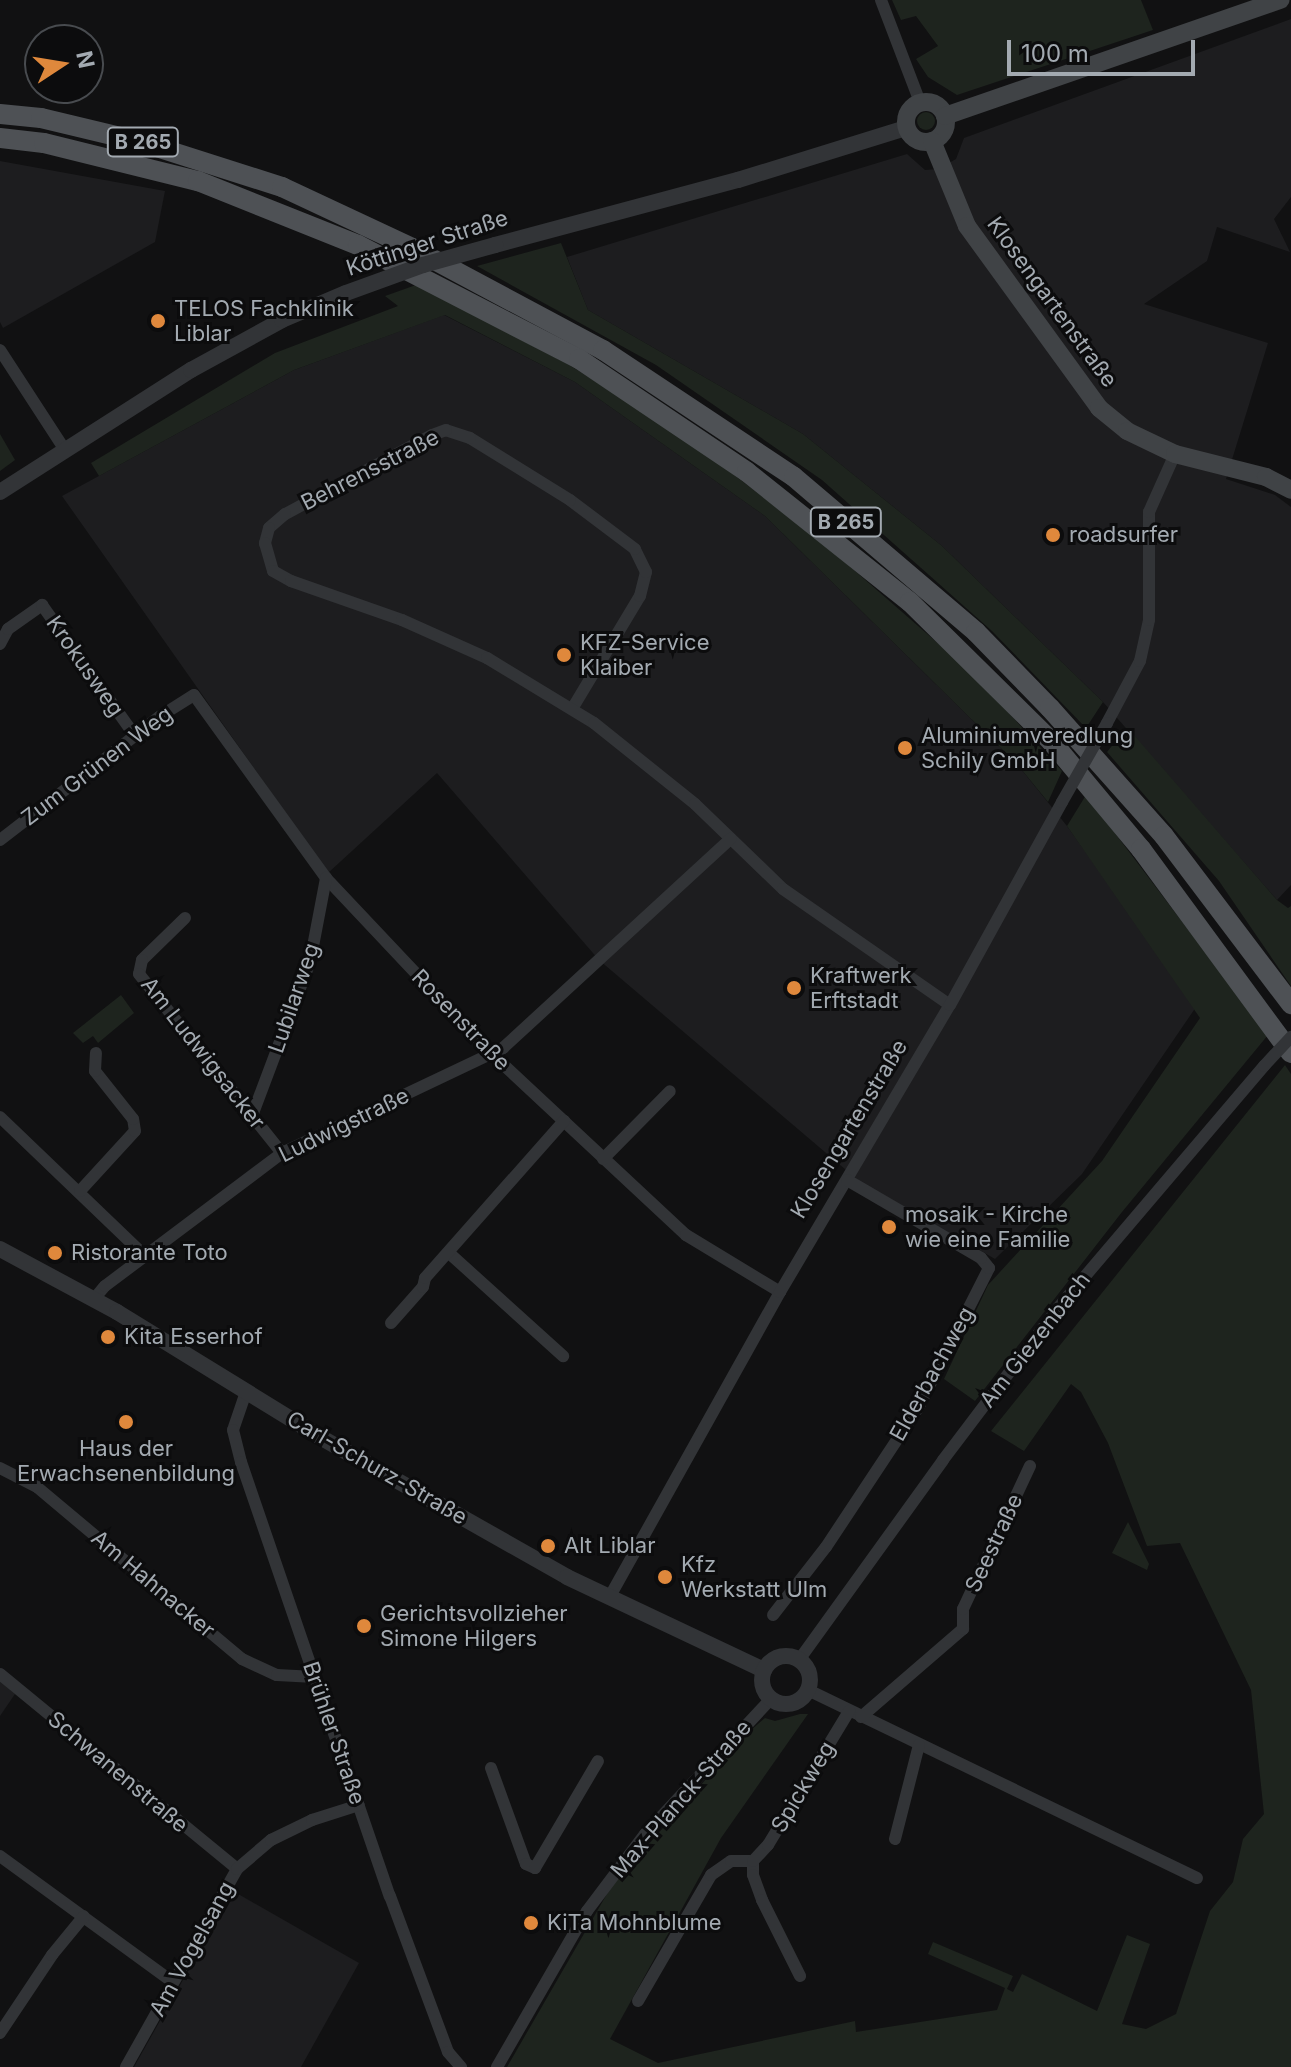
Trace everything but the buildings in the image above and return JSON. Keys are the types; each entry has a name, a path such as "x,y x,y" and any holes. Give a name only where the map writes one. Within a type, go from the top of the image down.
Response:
{"main road":[{"path":"945,116 1280,0"},
{"path":"920,102 936,104 945,116 944,131 932,141 917,140 906,128 908,112 920,102"},
{"name":"B 265","path":"0,114 41,118 141,142 282,187 412,248 603,350 794,477 976,632 1050,708 1164,836 1291,1004"},
{"name":"B 265","path":"0,138 44,143 198,181 358,245 579,359 747,472 863,563 941,631 1051,741 1141,849 1291,1053"},
{"name":"Klosengartenstraße","path":"932,141 967,226 1099,408 1127,431 1175,454 1266,477 1291,490"},
{"path":"1218,950 1242,972 1291,1037"}],"street":[{"path":"881,0 920,102"},
{"name":"Köttinger Straße","path":"0,492 191,370 282,320 346,293 423,265 738,180 906,128"},
{"path":"0,350 65,450"},
{"name":"Behrensstraße","path":"572,709 640,596 646,572 635,549 570,500 470,438 446,430 432,435 285,514 269,528 265,543 273,571 291,581 402,620 487,658 572,709 695,804 783,889 950,1005"},
{"name":"Klosengartenstraße","path":"609,1598 780,1292 950,1005 1140,661 1149,620 1149,512 1175,454"},
{"name":"Krokusweg","path":"0,644 8,629 42,605 135,736"},
{"name":"Zum Grünen Weg","path":"0,840 135,736 194,695"},
{"name":"Rosenstraße","path":"194,695 326,878 493,1055 686,1235 780,1292"},
{"name":"Ludwigstraße","path":"94,1299 145,1256 282,1153 493,1055 730,839"},
{"name":"Lubilarweg","path":"252,1116 310,962 326,878"},
{"name":"Am Ludwigsacker","path":"185,918 142,960 139,974 282,1153"},
{"name":"Am Giezenbach","path":"799,1660 943,1460 1058,1308 1291,1037"},
{"path":"80,1191 135,1131 133,1119 95,1071 96,1053"},
{"path":"603,1159 670,1091"},
{"path":"0,1117 145,1256"},
{"path":"391,1323 564,1121"},
{"name":"Elderbachweg","path":"773,1615 826,1547 918,1408 989,1268 981,1258 847,1180"},
{"name":"Carl-Schurz-Straße","path":"0,1249 94,1299 246,1392 609,1598 764,1670"},
{"path":"449,1253 563,1356"},
{"name":"Brühler Straße","path":"246,1392 233,1430 359,1805 448,2052 461,2067"},
{"name":"Seestraße","path":"855,1714 963,1629 963,1609 1030,1466"},
{"name":"Am Hahnacker","path":"0,1468 37,1487 242,1659 277,1675 315,1677"},
{"path":"779,1657 799,1660 808,1671 808,1690 795,1702 779,1703 771,1699 763,1686 764,1670 779,1657"},
{"name":"Schwanenstraße","path":"0,1674 237,1869"},
{"path":"808,1690 1197,1878"},
{"name":"Max-Planck-Straße","path":"497,2067 587,1911 645,1834 771,1699"},
{"name":"Spickweg","path":"753,1861 768,1845 855,1714"},
{"path":"895,1839 919,1745"},
{"path":"491,1768 526,1864 535,1868 598,1761"},
{"name":"Am Vogelsang","path":"126,2067 237,1869 271,1840 312,1820 359,1805"},
{"path":"0,1856 173,1982"},
{"path":"638,2001 711,1875 731,1861 753,1861 753,1875 762,1900 800,1976"},
{"path":"2,2024 84,1916"}],"shaded area":[{"path":"892,0 1141,0 1153,30 957,95 928,77 916,59 938,46 916,16 901,20"},
{"path":"1291,19 1291,197 1274,219 1290,252 1217,227 1207,261 1144,304 1268,343 1226,479 1275,495 1291,507 1291,885 1277,900 1103,702 942,546 803,434 588,310 567,257 907,154 925,170 938,169 956,159 964,138"},
{"path":"926,112 935,121 926,130 917,121"},
{"path":"0,161 165,191 155,242 3,328 0,322"},
{"path":"561,243 588,310 803,434 942,546 1103,702 1086,728 992,631 822,480 656,365 477,266"},
{"path":"416,285 571,366 702,450 831,550 972,673 1062,771 1048,802 1017,764 765,516 575,382 445,315 294,370 99,476 91,463 275,353 398,306 385,296"},
{"path":"444,315 575,382 765,516 1017,764 1067,826 1196,1007 1082,1174 995,1259 859,1181 599,960 437,773 328,873 62,496 294,370"},
{"path":"0,434 15,460 0,471"},
{"path":"1127,727 1277,900 1288,908 1291,906 1291,986 1219,881 1107,752"},
{"path":"1086,795 1268,1035 1122,1212 975,1401 944,1379 988,1285 1102,1161 1200,1018 1067,826"},
{"path":"121,995 134,1013 98,1043 93,1036 83,1043 73,1033"},
{"path":"1285,1065 1291,1074 1291,2067 507,2067 611,1887 744,1736 765,1718 775,1721 800,1714 808,1714 721,1838 610,2039 658,2063 855,2021 856,2032 997,2010 1005,1988 928,1954 933,1942 1013,1976 1007,1989 1013,1992 1022,1974 1097,2011 1127,1935 1150,1944 1122,2024 1146,2029 1176,2014 1210,1911 1233,1882 1243,1839 1264,1814 1251,1690 1180,1543 1147,1546 1108,1443 1081,1392 1071,1384 1024,1451 991,1431"},
{"path":"1128,1522 1149,1564 1147,1570 1112,1553"},
{"path":"0,1680 15,1694 0,1716"},
{"path":"233,1891 359,1963 301,2067 134,2067"}],"place":[{"name":"TELOS Fachklinik Liblar","path":"158,321"},
{"name":"roadsurfer","path":"1053,535"},
{"name":"KFZ-Service Klaiber","path":"564,655"},
{"name":"Aluminiumveredlung Schily GmbH","path":"905,748"},
{"name":"Kraftwerk Erftstadt","path":"794,988"},
{"name":"mosaik - Kirche wie eine Familie","path":"889,1227"},
{"name":"Ristorante Toto","path":"55,1253"},
{"name":"Kita Esserhof","path":"108,1337"},
{"name":"Haus der Erwachsenenbildung","path":"126,1422"},
{"name":"Alt Liblar","path":"548,1546"},
{"name":"Kfz Werkstatt Ulm","path":"665,1577"},
{"name":"Gerichtsvollzieher Simone Hilgers","path":"364,1626"},
{"name":"KiTa Mohnblume","path":"531,1923"}]}
